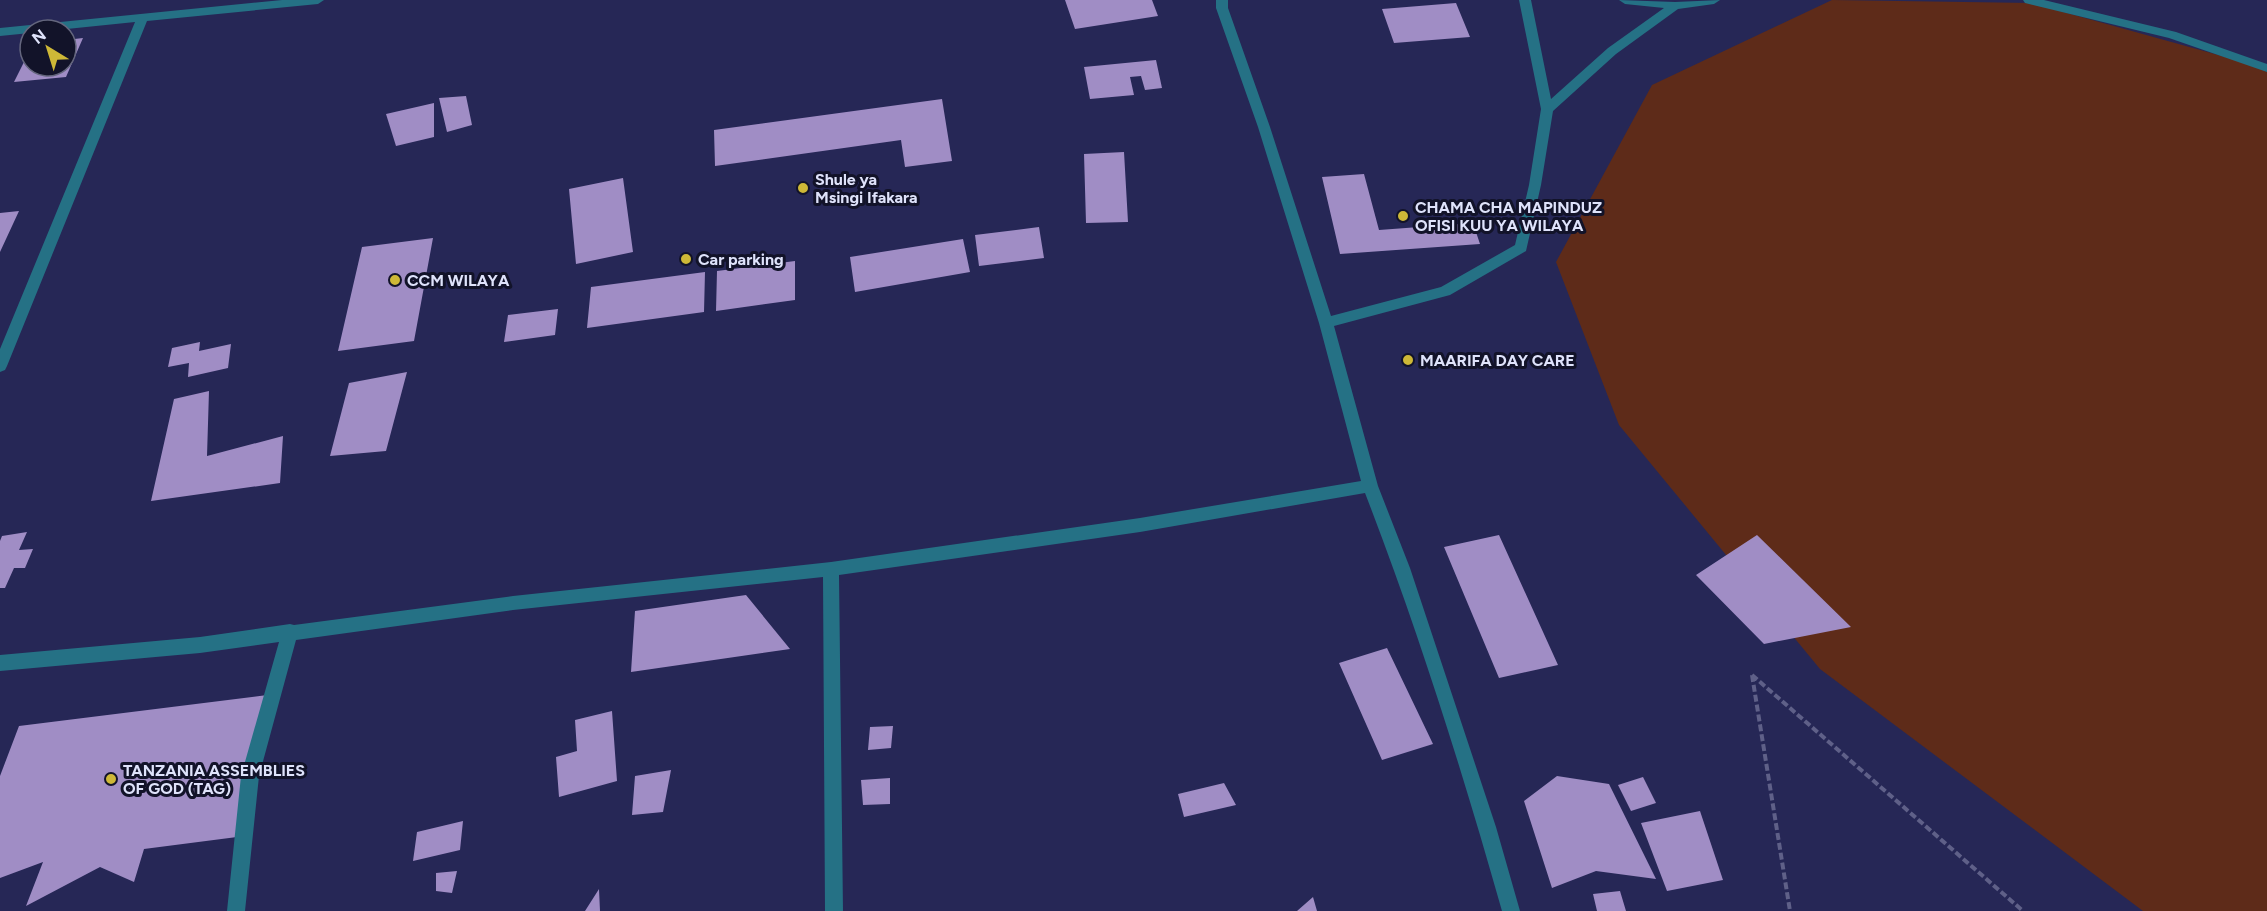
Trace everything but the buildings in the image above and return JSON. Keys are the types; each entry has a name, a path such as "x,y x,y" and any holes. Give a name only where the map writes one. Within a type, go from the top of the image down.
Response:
{"street":[{"path":"0,32 318,0"},
{"path":"1222,0 1222,8 1264,127 1326,323 1370,486 1406,579 1487,826 1511,911"},
{"path":"1326,323 1445,291 1521,248 1535,185 1547,109 1525,0"},
{"path":"1625,0 1675,6 1713,0"},
{"path":"2029,0 2172,35 2267,68"},
{"path":"1547,109 1612,51 1675,6"},
{"path":"0,366 142,18"},
{"path":"0,663 200,645 513,603 831,569 1140,525 1370,486"},
{"path":"831,569 834,911"},
{"path":"236,911 250,776 290,632"}],"path":[{"path":"1790,911 1752,675 2023,911"}],"shaded area":[{"path":"1832,0 2031,3 2247,63 2267,72 2267,911 2143,911 1820,669 1619,425 1556,262 1652,85"}],"place":[{"name":"Shule ya Msingi Ifakara","path":"803,188"},
{"name":"CHAMA CHA MAPINDUZ OFISI KUU YA WILAYA","path":"1403,216"},
{"name":"Car parking","path":"686,259"},
{"name":"CCM WILAYA","path":"395,280"},
{"name":"MAARIFA DAY CARE","path":"1408,360"},
{"name":"TANZANIA ASSEMBLIES OF GOD (TAG)","path":"111,779"}]}
